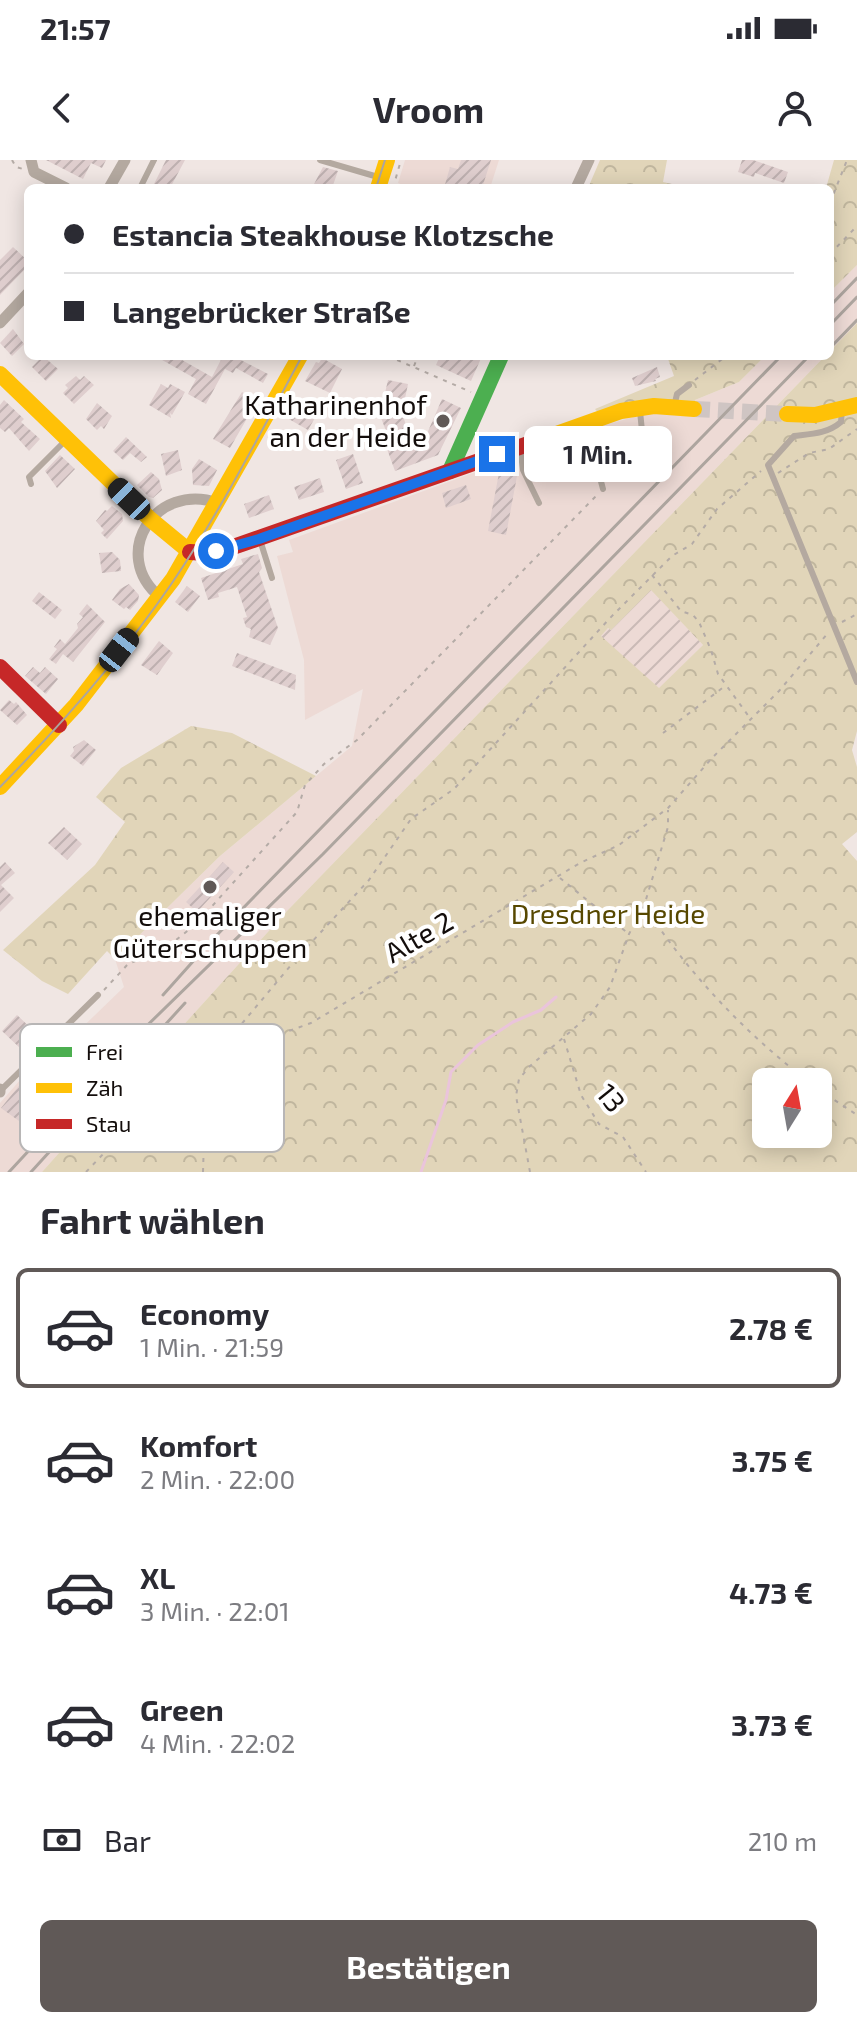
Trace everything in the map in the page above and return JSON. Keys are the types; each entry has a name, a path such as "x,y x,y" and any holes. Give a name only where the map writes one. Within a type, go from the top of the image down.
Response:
{"main road":[{"path":"383,184 387,160"},
{"path":"0,787 59,725 160,597 208,522 298,360"},
{"path":"450,471 499,360"},
{"path":"0,374 152,521 190,552 206,553 259,539 592,420 640,408 694,409"},
{"path":"787,414 815,415 850,408"},
{"path":"208,522 216,536 233,547"},
{"path":"0,667 59,725"}],"street":[{"path":"31,160 34,172 58,184"},
{"path":"111,184 125,160"},
{"path":"578,184 589,160"},
{"path":"0,323 24,297"},
{"path":"160,597 146,582 140,565 141,537 162,508 196,499 218,503"}],"lane":[{"path":"142,184 154,160"},
{"path":"320,160 378,184"},
{"path":"674,407 677,394 689,385"},
{"path":"603,489 599,474 618,453 631,453 643,441 640,408"},
{"path":"850,408 841,422 826,432 794,436 768,465 857,682"},
{"path":"31,484 29,477 67,439"},
{"path":"520,446 523,470 539,503"},
{"path":"259,539 272,578"},
{"path":"68,1024 98,995"},
{"path":"0,1090 20,1071"}],"path":[{"path":"384,184 401,160"},
{"path":"834,193 847,160"},
{"path":"834,250 857,226"},
{"path":"397,360 483,397"},
{"path":"414,367 417,360"},
{"path":"689,385 721,360"},
{"path":"774,476 809,453 829,449 857,429"},
{"path":"242,1024 369,880 411,819 454,789 652,575 672,556 692,544 717,509 768,465"},
{"path":"98,995 128,964 162,951 195,925 297,812 305,785 324,764 357,740 603,489"},
{"path":"652,575 681,611 693,615 711,650 718,674 751,719"},
{"path":"833,627 857,614"},
{"name":"Alte 2","path":"284,1033 311,1023 580,863 619,845 668,808 712,758 779,691 833,627"},
{"path":"663,733 726,685"},
{"path":"530,1172 516,1096 519,1079 591,1014 610,987 629,934 644,906 668,827 668,808"},
{"path":"559,878 629,934"},
{"path":"644,906 669,944 721,1003 791,1068"},
{"name":"13","path":"564,1039 581,1095 599,1124 623,1137 646,1172"},
{"path":"832,1098 857,1115"},
{"path":"86,1172 105,1152"},
{"path":"203,1172 204,1152"}],"shaded area":[{"path":"405,160 499,160 491,184 398,183"},
{"path":"857,265 857,323 834,347 834,288"},
{"path":"761,360 821,360 286,912 184,1024 86,1024 124,987 115,959 220,856 352,746 363,689 305,720 304,660 277,556 293,552 289,540 605,425 695,400 739,382"},
{"path":"651,589 703,645 659,689 600,636 608,628 611,630"},
{"path":"20,1080 20,1152 60,1152 42,1172 0,1172 0,1103"}],"green space":[{"path":"600,160 667,160 663,182 672,184 590,184"},
{"path":"834,160 857,160 857,265 834,288 834,184 827,184"},
{"name":"Dresdner Heide","path":"857,323 857,731 852,750 857,767 857,832 842,844 857,861 857,1172 42,1172 60,1152 284,1152 284,1024 184,1024 286,912 821,360 834,360 834,347","holes":["651,590 703,645 659,688 601,636"]},
{"path":"668,360 761,360 739,382 695,400 694,407 601,416 595,409 674,376"},
{"path":"191,726 232,733 316,776 220,856 115,959 107,951 68,994 42,981 3,950 95,865 125,822 96,797 121,768"}],"building":[{"path":"46,160 106,160 102,168 91,163 83,179"},
{"path":"166,160 185,160 172,184 154,184"},
{"path":"461,160 491,160 483,184 445,184 450,167 458,169"},
{"path":"742,160 753,160 788,172 784,183 755,173 754,177 738,172"},
{"path":"323,167 338,171 333,184 314,184"},
{"path":"13,247 24,257 24,270 0,295 0,260"},
{"path":"13,329 24,344 12,356 0,343"},
{"path":"39,360 48,360 58,369 46,381 32,367"},
{"path":"162,360 182,360 212,377 221,360 241,360 268,374 263,383 236,368 233,373 225,369 206,404 188,394 196,379"},
{"name":"Katharinenhof an der Heide","path":"326,360 342,369 330,393 305,381 316,362"},
{"path":"438,360 480,360 471,381 436,365"},
{"path":"657,367 660,377 656,381 635,386 632,378"},
{"path":"76,376 80,380 84,376 94,385 74,404 63,393 68,388 65,385"},
{"name":"Katharinenhof an der Heide","path":"388,380 408,384 402,413 411,440 426,436 442,399 461,408 438,455 395,471 387,449 392,447 380,415"},
{"path":"161,384 168,388 170,384 185,392 172,415 170,413 171,418 149,405"},
{"path":"242,392 257,401 230,448 213,439"},
{"path":"4,400 24,419 21,422 40,439 29,451 9,428 5,432 0,428 0,405"},
{"path":"97,403 112,416 104,429 101,426 97,430 86,419"},
{"path":"295,404 316,416 308,430 287,418"},
{"path":"126,437 147,457 141,462 130,453 123,460 113,451"},
{"path":"591,438 597,451 575,460 570,447"},
{"path":"178,450 182,470 166,476 161,454"},
{"path":"556,450 561,465 546,473 545,470 539,472 534,458"},
{"path":"353,454 363,483 346,489 336,460"},
{"path":"60,455 75,469 57,488 45,471"},
{"path":"199,459 217,470 209,486 193,485 192,469"},
{"path":"151,472 159,479 162,490 153,498 137,485"},
{"path":"499,473 517,476 506,535 488,531"},
{"path":"320,478 324,492 299,500 294,487"},
{"path":"466,485 471,499 446,508 442,493"},
{"path":"269,495 274,509 249,518 244,504"},
{"path":"112,506 122,514 123,521 107,539 96,521"},
{"path":"112,552 120,560 121,571 102,573 99,553"},
{"path":"258,554 262,568 259,572 278,628 270,645 249,637 251,629 246,627 243,618 247,617 237,587 208,600 201,578 243,564 241,559"},
{"path":"129,584 139,595 130,610 112,600 120,589"},
{"path":"187,586 200,596 188,612 175,602"},
{"path":"39,592 62,610 55,619 32,601"},
{"path":"87,604 105,622 73,662 63,654 56,664 49,659 57,649 54,647 60,639 65,644 78,628 77,624 83,617 79,614"},
{"path":"159,641 173,653 157,675 141,665"},
{"path":"237,653 296,675 295,690 232,666"},
{"path":"33,667 40,673 45,667 58,679 46,694 25,676"},
{"path":"9,700 14,704 16,702 27,715 17,725 0,710"},
{"path":"84,740 96,750 83,766 70,756 73,747"},
{"path":"64,827 82,844 67,860 48,843"},
{"path":"5,862 15,873 1,885 14,898 0,912 0,867"},
{"name":"ehemaliger Güterschuppen","path":"223,862 234,872 197,912 186,902"},
{"path":"17,1015 26,1024 20,1024 20,1048 2,1031"},
{"path":"20,1084 19,1121 1,1108"}],"waterway":[{"path":"421,1172 446,1100 451,1072 478,1045 513,1022 541,1010 556,997"}],"tunnel":[{"path":"694,409 787,414"}],"tram line":[{"path":"377,184 385,160"},
{"path":"0,787 90,689 172,583 223,500 300,360"}],"railway":[{"path":"834,302 857,278"},
{"path":"834,321 857,297"},
{"path":"834,344 857,320"},
{"path":"163,995 213,939 777,360"},
{"path":"149,1024 323,854 805,360"},
{"path":"166,1024 185,1003"},
{"path":"9,1172 28,1152"},
{"path":"31,1172 49,1152"}],"traffic: fast":[{"path":"450,471 499,360"}],"traffic: slow":[{"path":"379,184 387,160"},
{"path":"0,787 76,705 173,579 298,360"},
{"path":"0,374 150,519 190,552"},
{"path":"787,414 815,415 857,405"},
{"path":"531,443 621,411 654,406 694,409"}],"traffic: jam":[{"path":"190,552 206,553 233,547 531,443"},
{"path":"0,667 59,725"}],"place":[{"name":"Katharinenhof an der Heide","path":"443,421"},
{"name":"ehemaliger Güterschuppen","path":"210,887"}],"route":[{"path":"216,551 259,539 497,454"}]}
